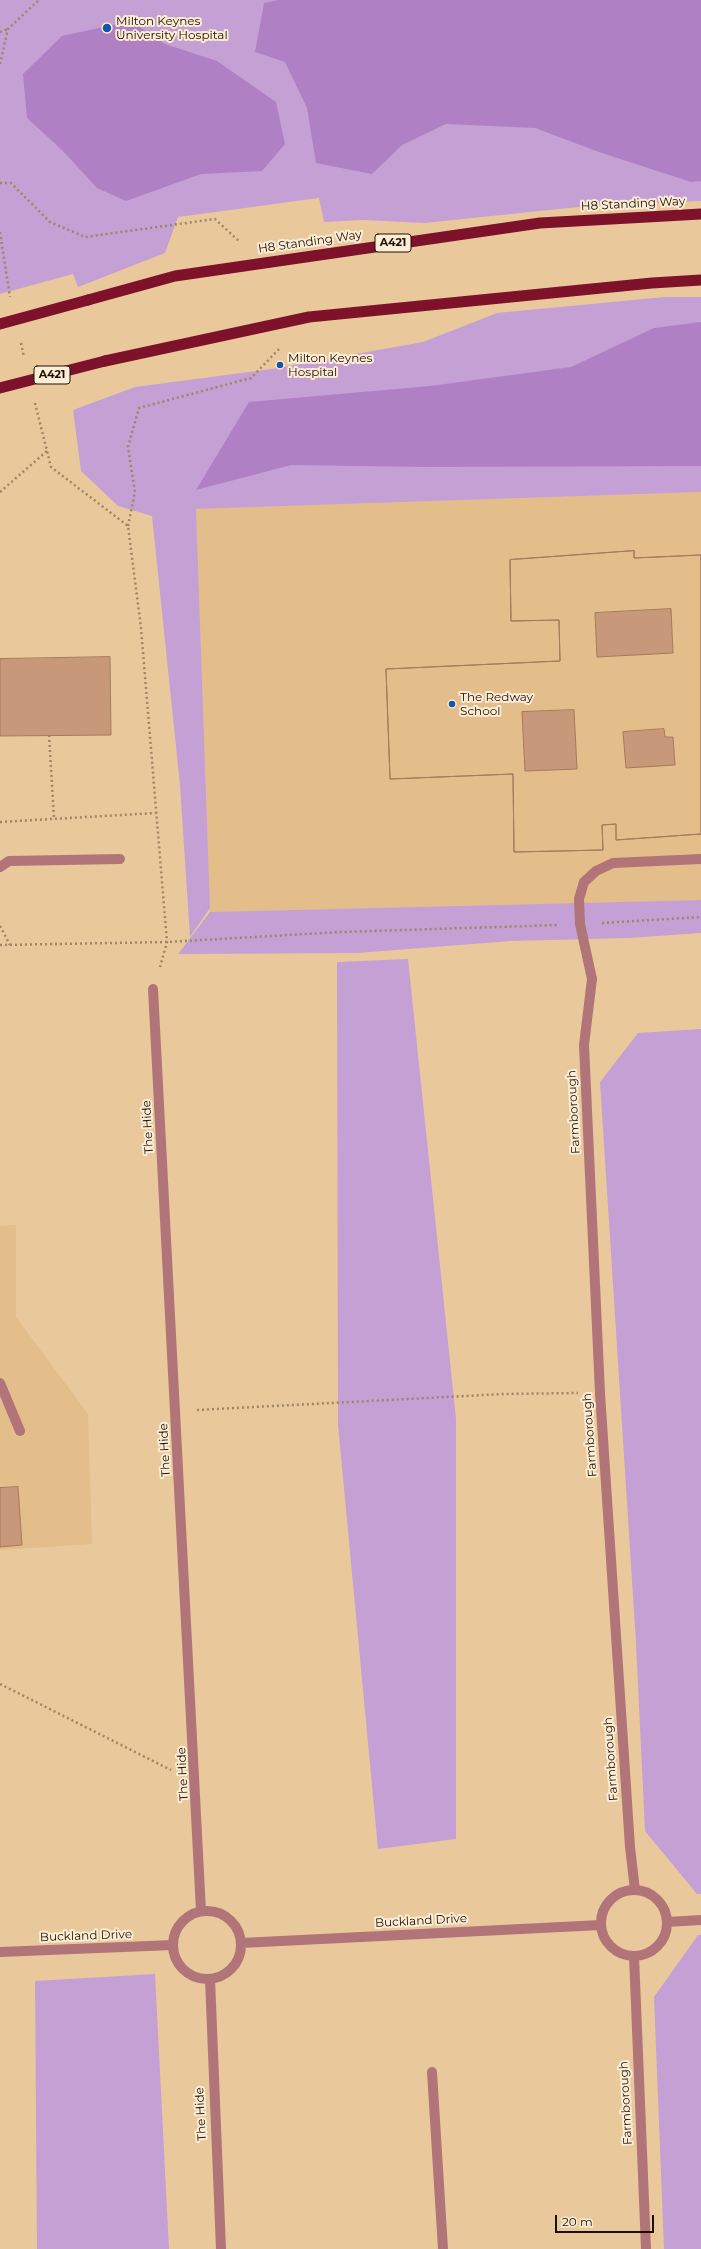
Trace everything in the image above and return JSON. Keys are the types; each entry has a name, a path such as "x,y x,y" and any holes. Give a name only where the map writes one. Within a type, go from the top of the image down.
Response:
{"highway":[{"name":"H8 Standing Way","path":"0,324 175,276 261,262 540,223 701,214"},
{"name":"A421","path":"0,388 105,361 309,318 652,283 701,280"}],"street":[{"name":"Farmborough","path":"635,1890 630,1847 600,1393 584,1045 592,979 580,924 579,899 584,882 596,871 613,862 701,859"},
{"path":"0,867 9,861 120,860"},
{"name":"The Hide","path":"153,989 202,1911"},
{"path":"0,1383 20,1431"},
{"path":"635,1890 645,1892 653,1896 665,1912 667,1922 661,1942 653,1950 634,1956 615,1950 603,1935 601,1925 602,1915 606,1905 614,1897 624,1892 635,1890"},
{"path":"202,1911 213,1911 224,1915 233,1922 239,1932 241,1943 240,1954 229,1971 210,1979 198,1978 188,1973 180,1965 175,1956 173,1945 178,1926 192,1914 202,1911"},
{"path":"667,1922 701,1920"},
{"name":"Buckland Drive","path":"241,1943 601,1925"},
{"name":"Buckland Drive","path":"0,1952 173,1945"},
{"name":"Farmborough","path":"634,1956 646,2249"},
{"name":"The Hide","path":"210,1979 221,2249"},
{"path":"432,2072 443,2249"}],"path":[{"path":"0,32 8,29 39,0"},
{"path":"0,64 8,29"},
{"path":"0,183 11,183 50,222 85,236 215,219 261,262"},
{"path":"0,232 6,279 11,301"},
{"path":"20,339 25,361"},
{"path":"153,989 167,942 141,628 128,526 135,492 128,446 139,408 251,378 283,345"},
{"path":"34,399 51,468 128,526"},
{"path":"0,492 47,451"},
{"path":"49,735 54,818"},
{"path":"0,822 156,813"},
{"path":"0,945 167,942 341,932 580,924 701,917"},
{"path":"0,926 10,945"},
{"path":"176,1411 503,1394 600,1393"},
{"path":"0,1684 196,1783"}],"shaded area":[{"path":"0,0 701,0 701,201 598,205 424,223 363,220 324,222 319,198 178,217 165,253 78,287 73,274 0,294"},
{"path":"278,0 701,0 701,181 691,182 599,152 535,128 446,124 402,145 372,174 316,163 307,108 285,62 255,52 264,3"},
{"path":"131,21 165,44 217,61 276,102 285,144 262,171 201,174 126,201 97,188 62,150 27,118 23,74 62,36"},
{"path":"665,297 701,297 701,492 196,509 210,908 190,937 180,785 152,516 118,506 81,471 73,410 135,387 272,369 423,342 497,313"},
{"path":"701,322 701,466 425,467 291,465 196,490 249,402 430,386 571,367 654,328"},
{"name":"The Redway School","path":"701,492 701,900 210,912 196,509"},
{"path":"701,900 701,933 629,938 511,941 357,953 178,954 210,912"},
{"path":"408,959 456,1419 456,1839 378,1849 338,1425 337,962"},
{"path":"701,1029 701,1894 697,1894 645,1831 636,1643 600,1082 638,1033"},
{"path":"16,1225 16,1317 88,1414 92,1544 0,1550 0,1226"},
{"path":"698,1935 701,1935 701,2249 664,2249 654,1997"},
{"path":"155,1974 169,2249 37,2249 35,1981"}],"building":[{"path":"634,551 634,558 701,555 701,834 616,840 616,824 602,825 603,850 514,852 513,774 390,779 386,669 560,661 559,620 511,621 510,560","holes":["671,609 673,653 597,657 595,613","574,710 577,769 525,771 522,712","664,729 665,737 673,737 675,765 626,768 623,732"]},
{"path":"634,551 634,558 701,555 701,834 616,840 616,824 602,825 603,850 514,852 513,774 390,779 386,669 560,661 559,620 511,621 510,560"},
{"path":"110,657 111,735 0,736 0,659"},
{"path":"18,1487 22,1545 0,1547 0,1488"}],"place":[{"name":"Milton Keynes University Hospital","path":"107,28"},
{"name":"Milton Keynes Hospital","path":"280,365"},
{"name":"The Redway School","path":"452,704"}]}
